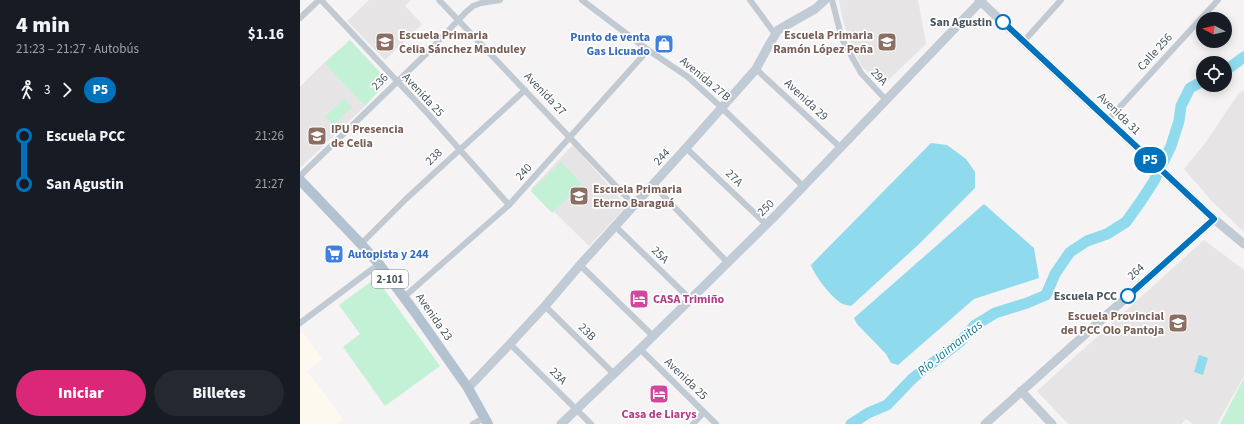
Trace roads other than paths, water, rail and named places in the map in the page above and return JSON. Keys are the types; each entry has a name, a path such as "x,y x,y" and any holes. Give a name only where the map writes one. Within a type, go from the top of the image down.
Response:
{"main road":[{"name":"Avenida 23","path":"300,180 379,264 468,388 486,421"}],"street":[{"path":"300,18 320,0"},
{"name":"Avenida 25","path":"320,0 509,205"},
{"name":"Avenida 27","path":"439,0 571,137 634,205"},
{"name":"236","path":"300,176 473,6 500,0"},
{"name":"Avenida 27B","path":"582,0 648,50 676,68 722,108 804,187"},
{"path":"750,0 775,34"},
{"name":"244","path":"468,388 545,306 580,264 756,69 775,34 781,28 815,9 825,0"},
{"name":"29A","path":"832,0 842,38 853,60 861,73 886,100"},
{"name":"250","path":"561,424 640,349 804,187 981,0"},
{"name":"Avenida 31","path":"981,0 1163,172 1214,219 1244,244"},
{"path":"1024,41 1061,0"},
{"name":"Calle 256","path":"1108,120 1218,0"},
{"name":"240","path":"404,297 509,205 648,50"},
{"name":"Avenida 29","path":"756,69 841,148"},
{"name":"238","path":"361,244 459,149 525,90"},
{"name":"27A","path":"686,148 766,224"},
{"path":"652,185 728,263"},
{"name":"264","path":"985,424 1214,219"},
{"name":"25A","path":"615,226 690,299"},
{"path":"300,323 379,264"},
{"path":"580,264 653,336"},
{"name":"23B","path":"545,306 614,374"},
{"name":"23A","path":"510,344 591,424"},
{"name":"Avenida 25","path":"640,349 716,424"},
{"path":"1021,391 1052,424"},
{"path":"692,424 704,412"},
{"path":"473,424 486,421"}],"water":[{"path":"931,143 947,145 966,159 975,172 975,188 917,246 851,306 842,304 824,286 811,265"},
{"path":"984,204 1034,248 1039,278 974,299 898,365 891,363 886,354 857,324 854,318"},
{"path":"1199,355 1208,358 1203,375 1194,372"}],"waterway":[{"name":"Río Jaimanitas","path":"1232,66 1244,57"},
{"name":"Río Jaimanitas","path":"851,424 868,413 887,405 913,378 961,341 974,326 995,313 1027,303 1046,295 1055,274 1070,252 1087,241 1107,234 1126,222 1154,181 1171,146 1179,121 1181,106 1190,88 1196,85"}],"place":[{"name":"San Agustin","path":"1003,22"},
{"name":"Escuela Primaria Celia Sánchez Manduley","path":"385,42"},
{"name":"Escuela Primaria Ramón López Peña","path":"887,42"},
{"name":"Punto de venta Gas Licuado","path":"664,44"},
{"name":"IPU Presencia de Celia","path":"317,136"},
{"name":"Escuela Primaria Eterno Baraguá","path":"579,196"},
{"name":"Autopista y 244","path":"334,254"},
{"name":"Escuela PCC","path":"1128,296"},
{"name":"CASA Trimiño","path":"639,299"},
{"name":"Escuela Provincial del PCC Olo Pantoja","path":"1178,323"},
{"name":"Casa de Liarys","path":"659,394"}]}
